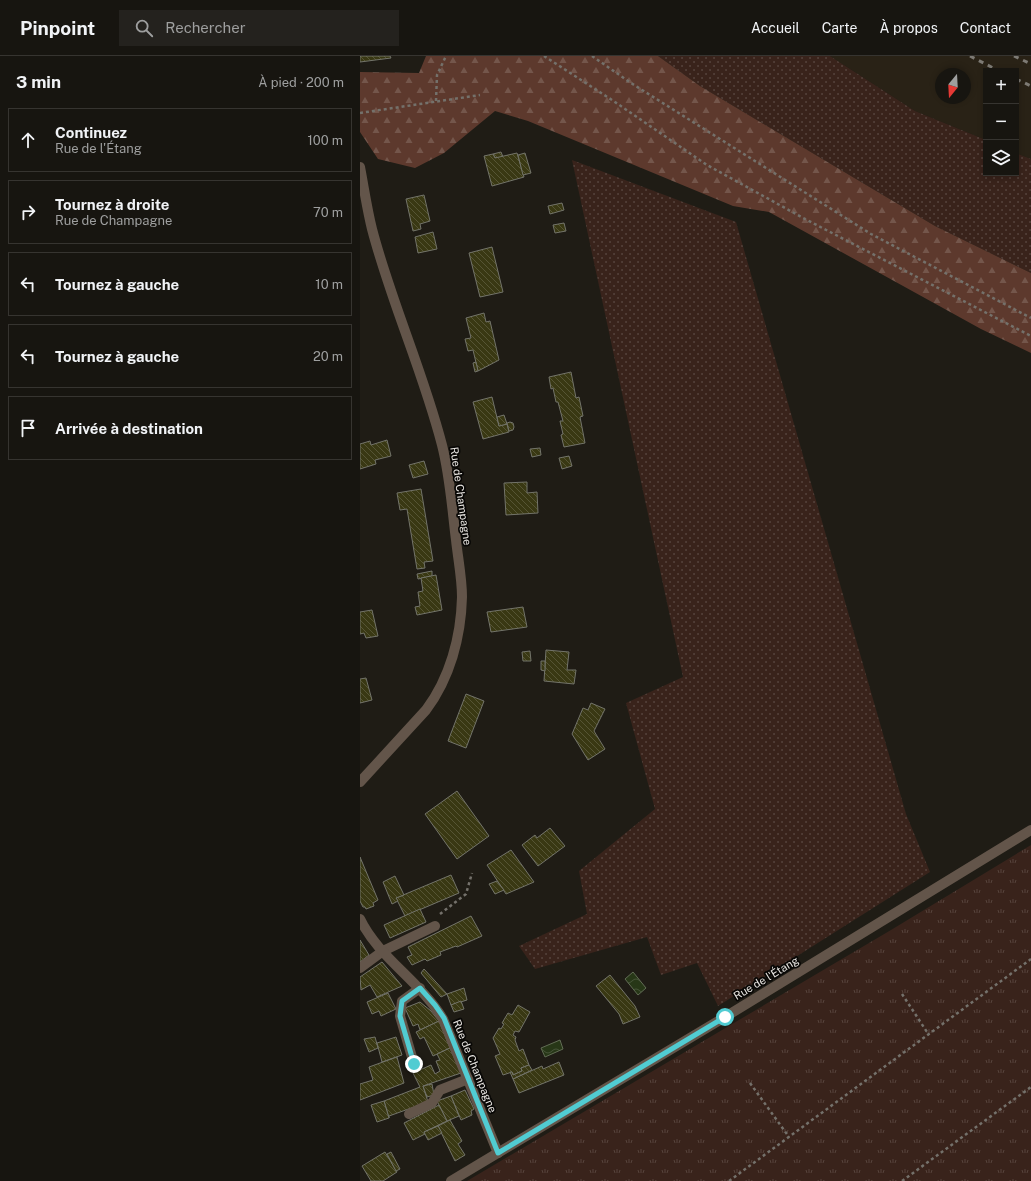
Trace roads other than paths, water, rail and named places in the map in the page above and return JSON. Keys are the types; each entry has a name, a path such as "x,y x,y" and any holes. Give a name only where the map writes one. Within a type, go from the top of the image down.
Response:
{"street":[{"name":"Rue de Champagne","path":"360,167 372,229 424,384 442,445 450,489 462,596 455,647 444,682 426,710 360,782"},
{"name":"Rue de l'Étang","path":"451,1181 725,1017 1031,830"},
{"name":"Rue de Champagne","path":"360,919 383,951 420,988 444,1018 498,1153"},
{"path":"360,968 383,951 435,926"},
{"path":"414,1064 400,1016 402,1001 420,988"},
{"path":"409,1114 432,1103 440,1090 468,1079"}],"water":[{"path":"633,972 646,988 638,995 625,979"},
{"path":"560,1040 563,1049 545,1057 541,1048"}],"railway":[{"path":"970,56 993,68"},
{"path":"1014,56 1031,64"},
{"path":"1019,80 1031,86"}]}
